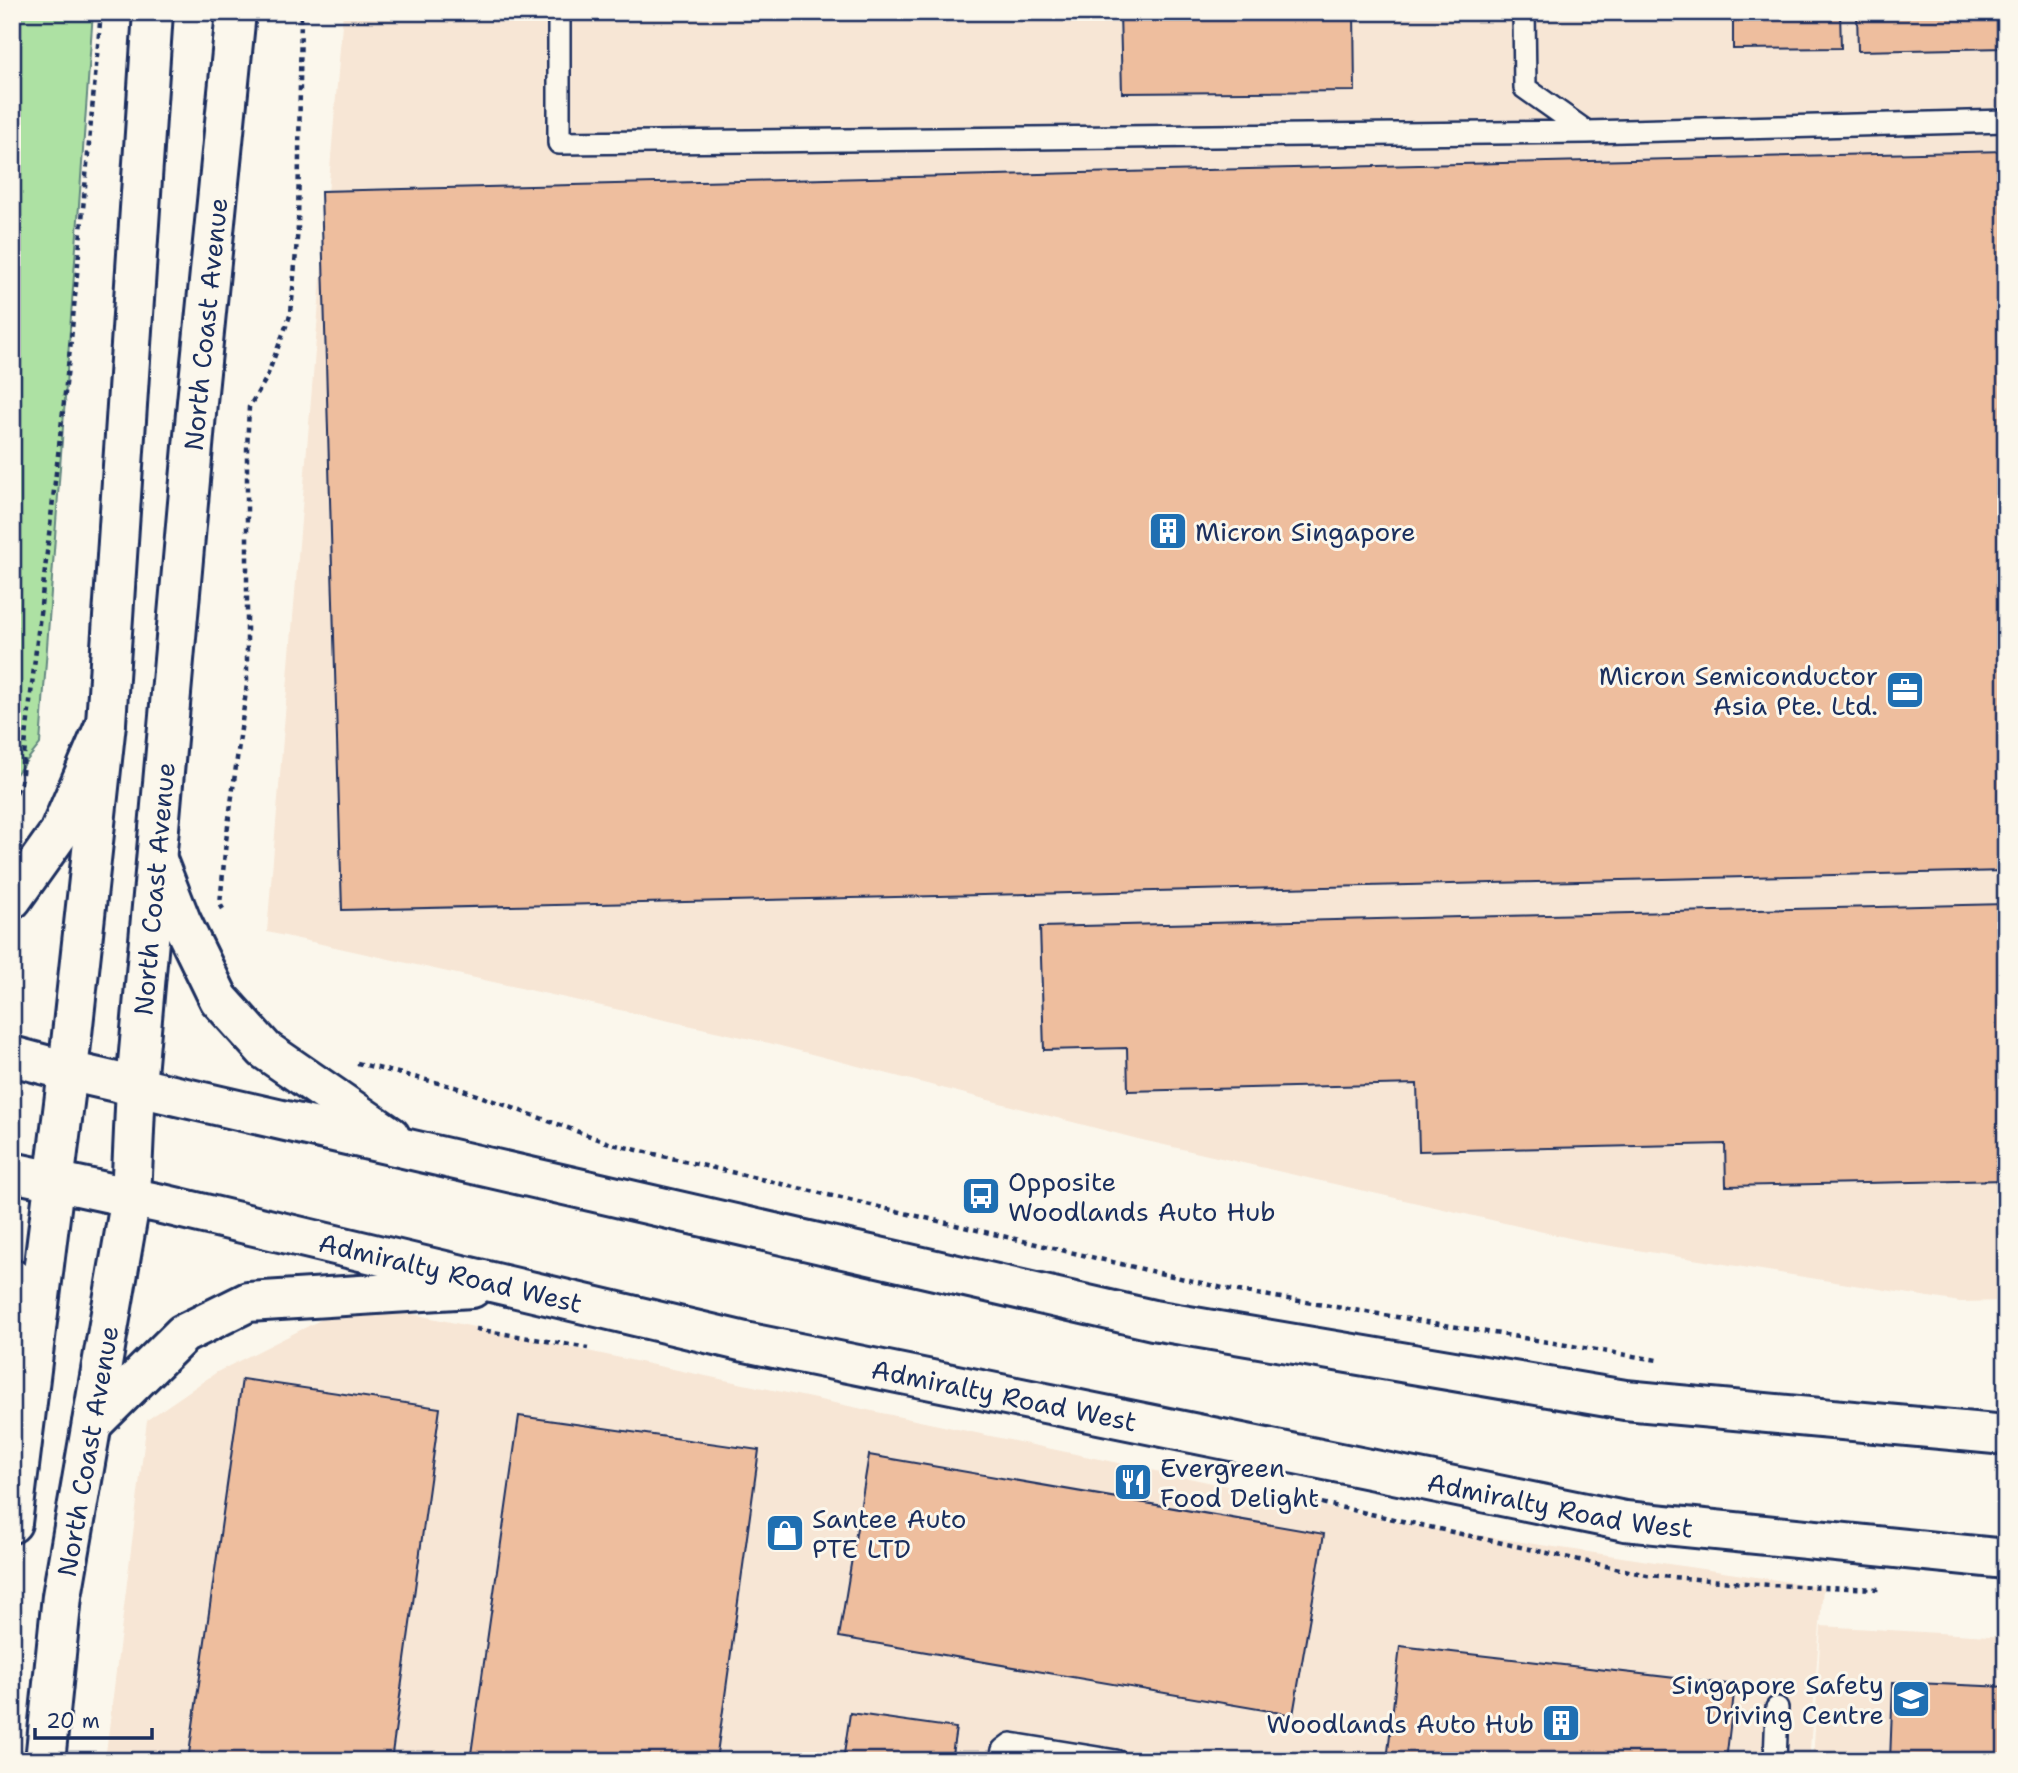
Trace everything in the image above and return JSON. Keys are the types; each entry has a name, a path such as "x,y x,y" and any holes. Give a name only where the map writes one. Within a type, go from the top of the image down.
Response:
{"main road":[{"path":"12,1523 56,1181 106,723 153,12"},
{"name":"North Coast Avenue","path":"45,1761 62,1597 131,1196 136,1086 197,402 236,12"},
{"path":"12,899 59,833 106,723"},
{"path":"157,860 180,921 219,999 265,1050 406,1147"},
{"path":"12,1056 1153,1320 1625,1400 2006,1435"},
{"name":"Admiralty Road West","path":"12,1172 131,1196 745,1342 1625,1521 2006,1559"},
{"path":"12,1279 33,1345"},
{"path":"92,1424 183,1334 248,1302 512,1286"}],"lane":[{"path":"559,12 559,143 1587,132 2006,121"},
{"path":"1524,12 1525,88 1587,132"},
{"path":"1775,1761 1777,1708"},
{"path":"1001,1761 1003,1750 1011,1744 1116,1761"}],"path":[{"path":"12,802 21,782 71,340 101,12"},
{"path":"225,914 220,904 226,841 247,684 249,407 266,379 291,313 298,227 301,12"},
{"path":"346,1061 455,1087 612,1144 1227,1289 1658,1361"},
{"path":"468,1328 589,1349"},
{"path":"1309,1500 1647,1575 1770,1585 1881,1589"}],"shaded area":[{"name":"Micron Singapore","path":"343,12 2006,12 2006,1301 1960,1302 1587,1242 1138,1139 769,1043 267,932"},
{"path":"356,1302 1421,1527 1823,1587 1809,1761 105,1761 147,1420 217,1372"},
{"name":"Singapore Safety Driving Centre","path":"1821,1626 2006,1637 2006,1761 1813,1761"}],"green space":[{"path":"12,12 93,12 40,744 12,779"}],"building":[{"path":"1120,12 1354,12 1355,91 1122,93"},
{"path":"1733,12 1840,12 1841,48 1733,49"},
{"path":"1857,12 2006,12 2006,48 1858,51"},
{"name":"Micron Singapore","path":"2006,151 2006,871 342,910 321,191"},
{"path":"2006,904 2006,1180 1726,1186 1725,1144 1419,1151 1417,1084 1128,1091 1127,1048 1044,1050 1040,927"},
{"path":"242,1379 440,1408 391,1761 188,1761"},
{"path":"519,1416 759,1450 716,1761 470,1761"},
{"path":"869,1455 1324,1534 1293,1715 839,1637"},
{"name":"Woodlands Auto Hub","path":"1400,1646 1735,1685 1726,1761 1387,1761"},
{"path":"1893,1682 2006,1687 2006,1761 1890,1761"},
{"path":"850,1713 956,1728 951,1761 843,1761"}],"place":[{"name":"Micron Singapore","path":"1168,531"},
{"name":"Micron Semiconductor Asia Pte. Ltd.","path":"1905,690"},
{"name":"Opposite Woodlands Auto Hub","path":"981,1196"},
{"name":"Evergreen Food Delight","path":"1133,1482"},
{"name":"Santee Auto PTE LTD","path":"785,1533"},
{"name":"Singapore Safety Driving Centre","path":"1911,1699"},
{"name":"Woodlands Auto Hub","path":"1561,1723"}]}
